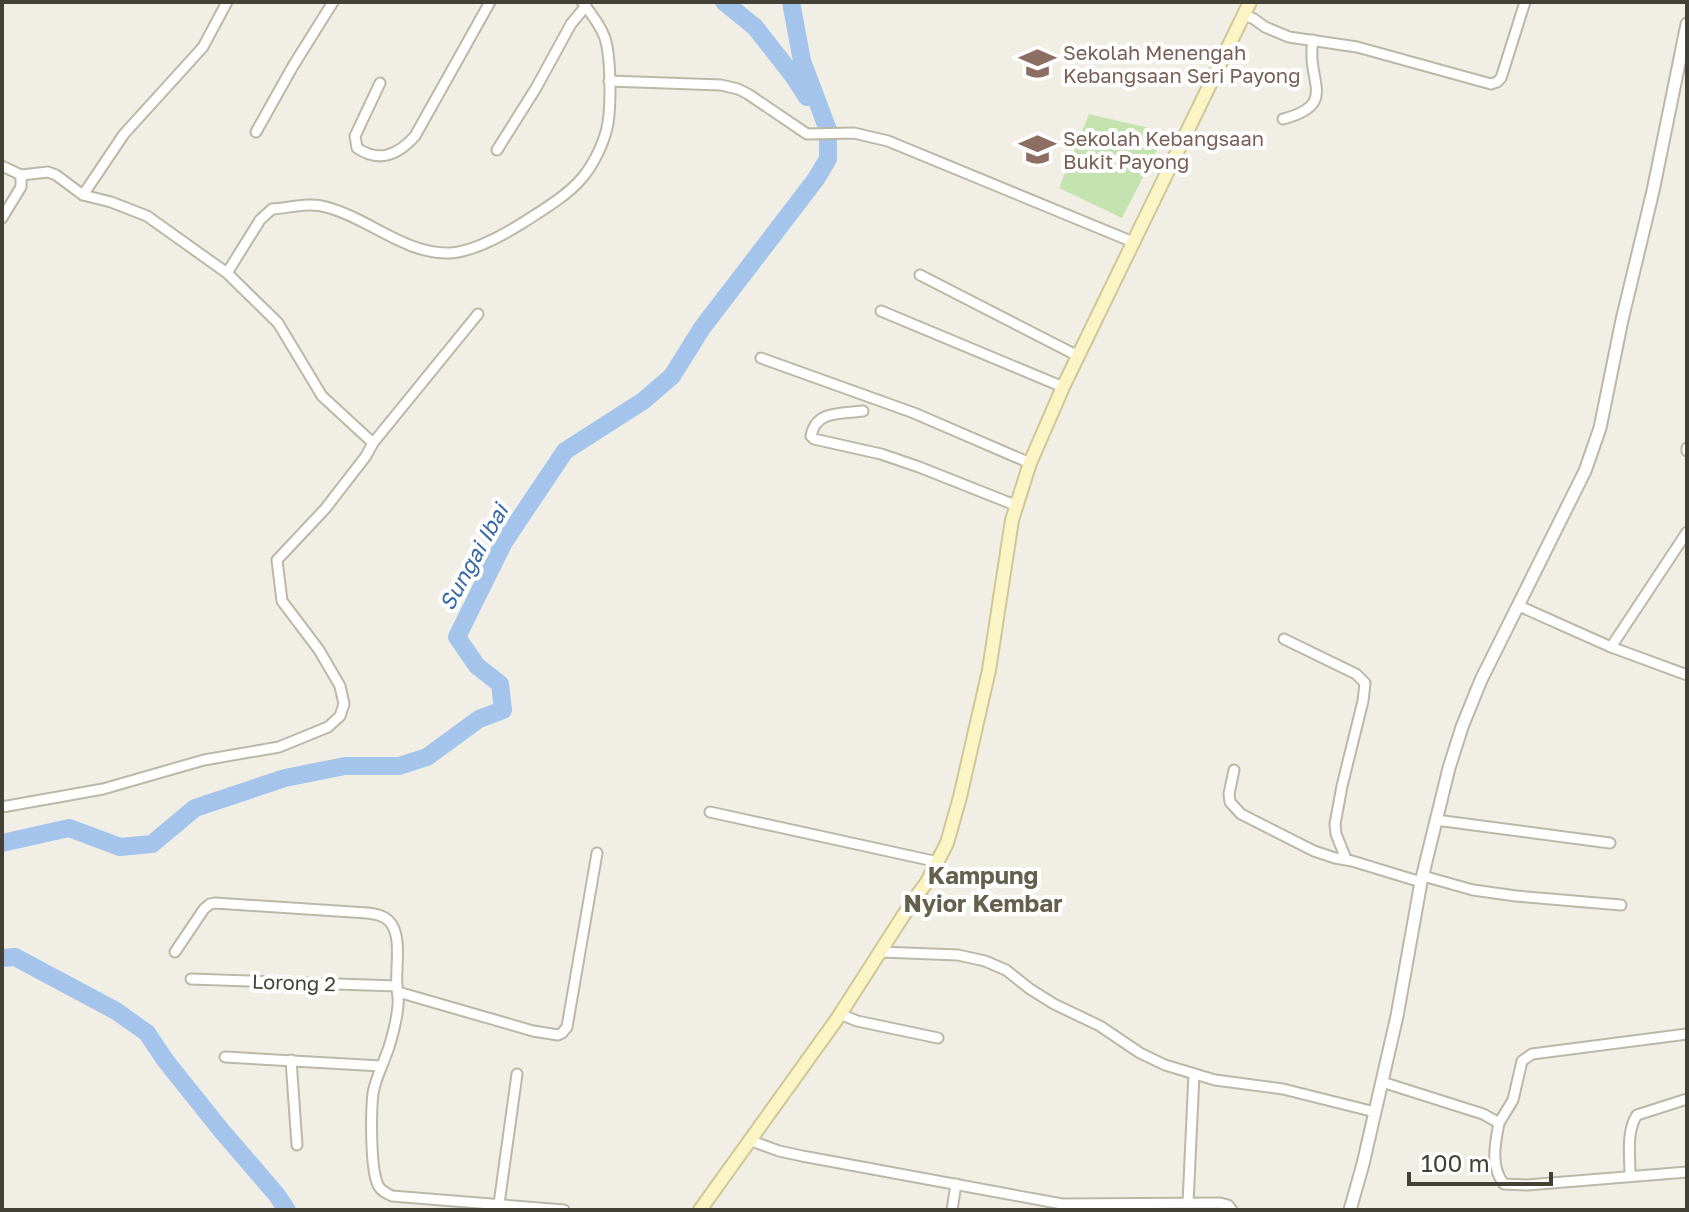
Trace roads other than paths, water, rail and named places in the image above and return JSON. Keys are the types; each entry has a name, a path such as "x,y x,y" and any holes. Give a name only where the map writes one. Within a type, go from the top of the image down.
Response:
{"main road":[{"path":"700,1210 840,1014 938,862 951,831 986,683 1009,533 1030,463 1063,387 1250,2"}],"street":[{"path":"83,195 124,134 203,47 227,2"},
{"path":"256,132 333,2"},
{"path":"380,83 355,136 357,148 374,156 395,152 415,136 490,2"},
{"path":"1244,15 1289,37 1357,47 1494,83 1501,78 1525,2"},
{"path":"227,273 260,220 272,209 324,206 394,238 437,252 453,253 508,233 549,206 582,179 597,155 607,124 608,56 604,38 584,4 497,150"},
{"path":"1350,1210 1400,1002 1422,879 1449,768 1469,710 1496,649 1585,471 1600,428 1687,24"},
{"path":"1283,119 1312,107 1317,95 1310,56 1313,40"},
{"path":"609,81 721,85 738,89 802,132 812,135 865,134 888,141 1133,242"},
{"path":"2,166 21,175 48,172 83,195 147,216 227,273 278,323 322,396 373,443"},
{"path":"2,218 21,187 21,175"},
{"path":"920,275 1078,356"},
{"path":"881,311 1063,387"},
{"path":"2,807 103,789 204,760 279,747 328,727 340,716 344,704 340,686 319,650 280,597 279,557 325,509 373,443 478,314"},
{"path":"761,358 914,413 1030,463"},
{"path":"863,411 825,416 815,424 811,436 894,458 1015,505"},
{"path":"1611,647 1687,532"},
{"path":"1677,546 1687,552"},
{"path":"1519,606 1611,647 1687,675"},
{"path":"1284,639 1356,674 1365,683 1335,824 1346,859"},
{"path":"1234,770 1229,794 1234,808 1297,843 1335,858 1473,890 1621,905"},
{"path":"710,812 938,862"},
{"path":"1436,820 1610,843"},
{"name":"Lorong 2","path":"191,979 397,989 533,1031 558,1035 567,1027 597,853"},
{"path":"175,952 206,907 215,903 379,915 392,924 395,935 399,1004 374,1092 372,1115 377,1184 383,1192 392,1196 455,1205 499,1204 564,1210"},
{"path":"881,952 958,955 992,963 1054,1004 1100,1026 1140,1053 1165,1065 1215,1080 1283,1089 1375,1112"},
{"path":"840,1014 857,1021 938,1038"},
{"path":"1687,1034 1526,1057 1522,1061 1513,1100 1499,1123 1495,1164 1504,1184 1527,1185 1687,1172"},
{"path":"225,1057 381,1066"},
{"path":"291,1060 297,1145"},
{"path":"499,1204 517,1074"},
{"path":"1188,1203 1194,1074"},
{"path":"1382,1082 1483,1114 1499,1123"},
{"path":"1630,1175 1631,1130 1637,1115 1687,1099"},
{"path":"749,1140 802,1156 1062,1204 1220,1203 1232,1210"},
{"path":"952,1210 956,1184"}],"waterway":[{"path":"724,2 755,27 807,97"},
{"name":"Sungai Ibai","path":"2,843 69,828 120,847 152,844 195,808 285,778 345,766 399,766 427,757 479,719 503,710 500,684 477,666 457,637 504,542 565,451 643,401 672,376 702,328 828,159 828,130 802,61 791,2"},
{"name":"Sungai Ibai","path":"2,958 15,957 116,1011 147,1033 165,1060 287,1210"}],"place":[{"name":"Sekolah Menengah Kebangsaan Seri Payong","path":"1037,64"},
{"name":"Sekolah Kebangsaan Bukit Payong","path":"1037,149"}],"district":[{"name":"Kampung Nyior Kembar","path":"983,888"}]}
